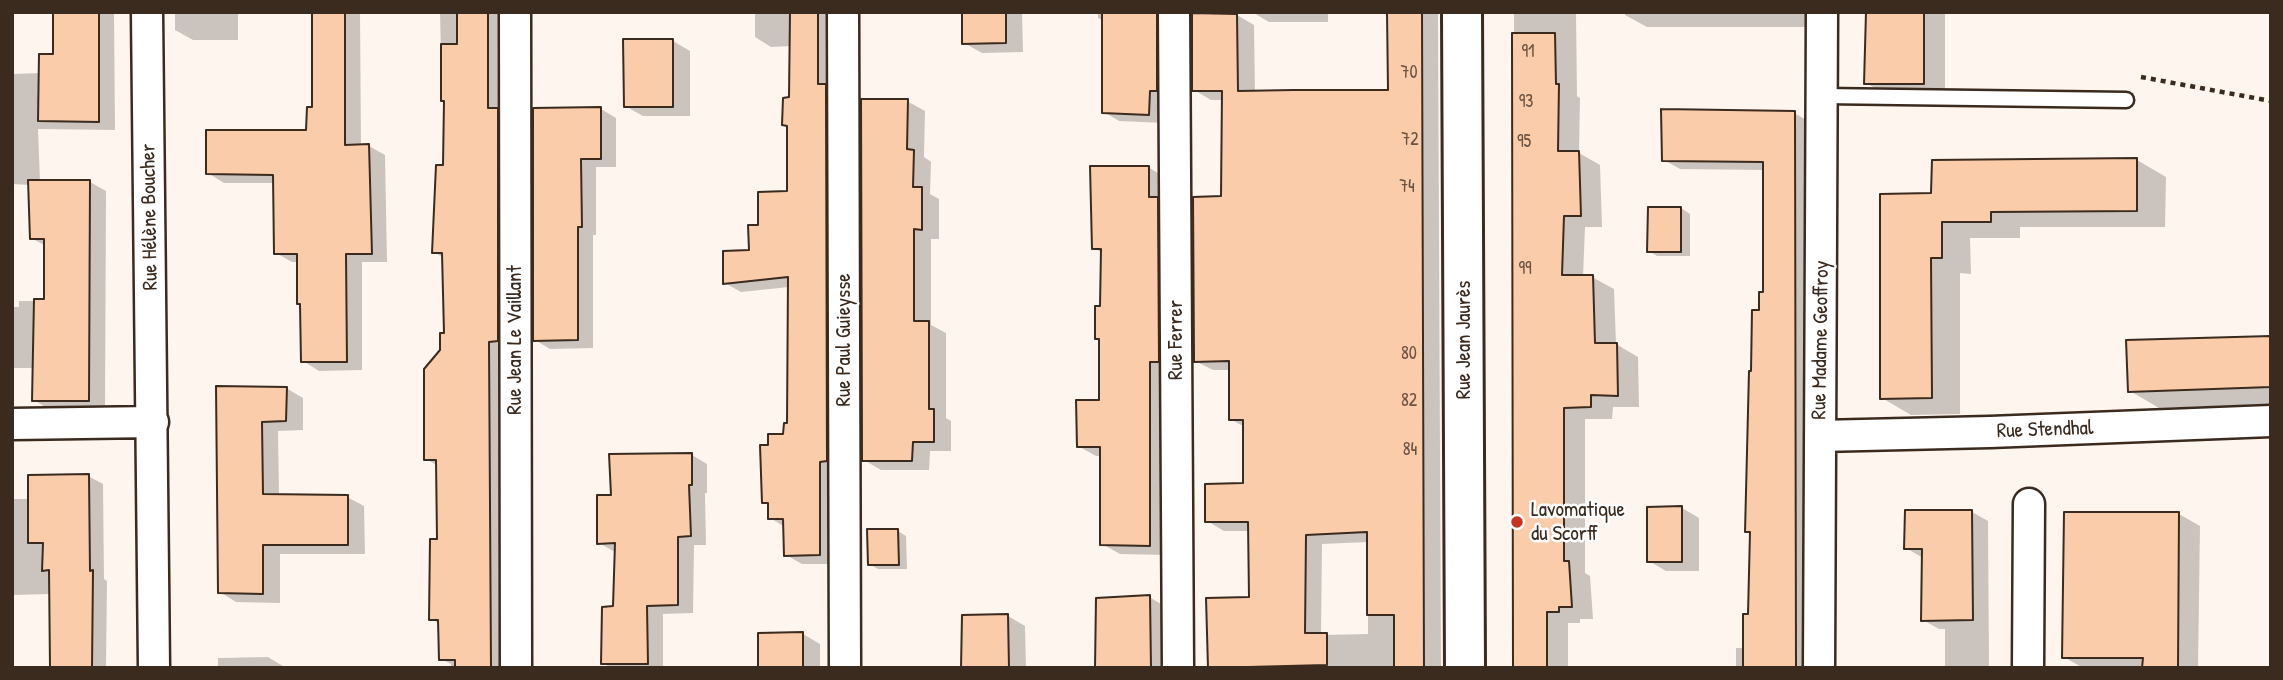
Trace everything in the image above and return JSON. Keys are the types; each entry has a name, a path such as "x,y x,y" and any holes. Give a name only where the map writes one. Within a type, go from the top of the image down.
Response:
{"main road":[{"name":"Rue Jean Jaurès","path":"1462,12 1465,668"}],"street":[{"name":"Rue Hélène Boucher","path":"148,12 154,668"},
{"name":"Rue Jean Le Vaillant","path":"515,12 516,668"},
{"name":"Rue Paul Guieysse","path":"843,12 845,668"},
{"name":"Rue Ferrer","path":"1174,12 1178,668"},
{"name":"Rue Madame Geoffroy","path":"1819,668 1822,12"},
{"name":"Rue Stendhal","path":"1820,436 2004,432 2271,421"},
{"path":"12,424 153,422"},
{"path":"2028,668 2029,504"}],"lane":[{"path":"1823,96 2126,100"}],"path":[{"path":"2126,100 2134,75 2271,101"}],"building":[{"path":"53,12 99,12 99,122 38,121 39,54 53,54"},
{"path":"312,12 345,12 345,145 369,144 372,254 346,254 347,362 301,362 297,254 274,254 273,175 206,174 206,130 306,130 307,107 312,107"},
{"path":"457,12 488,12 488,108 498,108 498,341 489,342 491,668 455,668 455,660 439,660 438,620 429,620 430,539 437,539 436,460 424,460 424,369 440,350 440,333 444,333 442,253 432,253 436,165 443,165 441,44 457,44"},
{"path":"790,12 818,12 818,84 826,84 827,461 820,462 820,555 784,556 783,519 768,519 768,503 762,503 760,445 768,445 768,434 783,434 784,423 787,423 788,277 723,284 723,251 749,250 748,225 758,225 758,192 787,191 787,126 782,125 783,98 789,97"},
{"path":"962,12 1006,12 1006,43 962,44"},
{"path":"1102,12 1157,13 1157,91 1150,91 1149,115 1102,113"},
{"path":"1387,12 1422,12 1424,668 1394,668 1394,615 1367,615 1367,532 1306,535 1305,633 1327,633 1327,665 1208,668 1206,598 1249,597 1248,522 1205,522 1205,484 1243,483 1243,420 1229,420 1229,361 1194,362 1193,197 1221,196 1222,91 1192,91 1192,13 1237,14 1238,91 1388,90"},
{"path":"1866,12 1924,12 1924,84 1864,84"},
{"path":"1512,33 1555,33 1556,84 1559,84 1558,151 1579,151 1581,216 1564,216 1562,275 1593,275 1595,343 1617,343 1618,396 1591,395 1591,407 1564,408 1564,561 1569,561 1572,607 1559,607 1559,612 1547,612 1547,668 1513,668"},
{"path":"623,39 673,39 673,107 624,107"},
{"path":"861,99 908,99 907,149 914,150 913,187 922,187 922,230 914,229 914,321 929,321 929,409 934,409 934,442 913,442 912,461 862,461"},
{"path":"601,107 601,159 581,159 582,227 578,227 578,340 533,341 533,108"},
{"path":"1661,109 1795,111 1796,668 1743,668 1743,614 1748,614 1750,532 1745,532 1749,371 1752,310 1759,310 1759,292 1763,292 1763,162 1662,161"},
{"path":"2137,158 2137,211 1991,212 1991,222 1942,222 1942,258 1931,258 1932,398 1880,399 1880,194 1931,193 1932,160"},
{"path":"1090,166 1149,166 1149,197 1158,197 1159,362 1150,362 1150,546 1100,545 1100,447 1077,447 1076,400 1099,400 1099,339 1095,339 1095,306 1100,306 1101,249 1092,249"},
{"path":"28,180 90,180 89,401 32,401 34,299 44,299 44,239 30,239"},
{"path":"1648,207 1681,207 1681,252 1647,252"},
{"path":"2271,336 2271,387 2128,392 2126,340"},
{"path":"216,386 287,387 286,421 262,422 263,494 348,495 348,545 263,545 263,594 218,593"},
{"path":"692,453 692,485 689,485 691,536 678,537 678,605 647,606 648,664 601,664 602,607 613,606 615,543 597,544 597,495 611,495 609,454"},
{"path":"89,474 90,571 93,570 92,668 50,667 49,570 42,571 43,543 28,543 28,475"},
{"path":"1682,506 1682,562 1647,562 1647,507"},
{"path":"1905,510 1972,510 1973,620 1921,621 1922,549 1904,549"},
{"path":"2064,512 2179,512 2178,668 2142,668 2143,658 2062,658"},
{"path":"867,529 898,529 899,565 868,565"},
{"path":"1150,595 1151,668 1095,668 1096,598"},
{"path":"1008,614 1009,668 961,668 962,615"},
{"path":"803,632 803,668 758,668 758,633"}],"place":[{"name":"Lavomatique du Scorff","path":"1517,522"}]}
